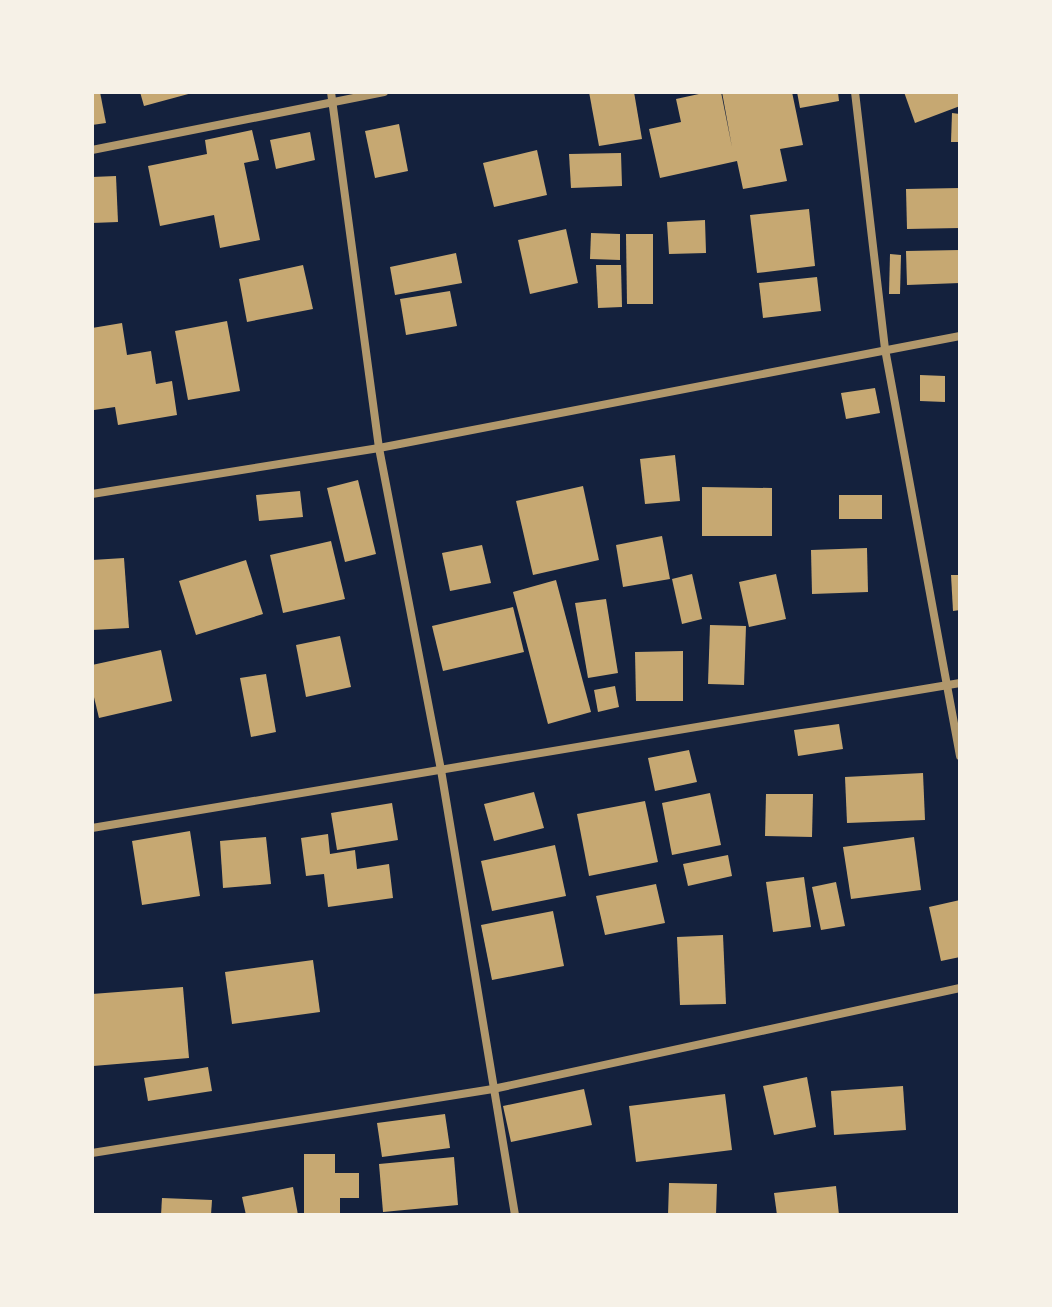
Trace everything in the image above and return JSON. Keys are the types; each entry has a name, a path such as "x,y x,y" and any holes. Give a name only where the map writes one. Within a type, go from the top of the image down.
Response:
{"street":[{"path":"92,150 332,96 384,92"},
{"path":"855,92 885,349 960,756"},
{"path":"332,96 379,448 441,770 515,1215"},
{"path":"92,494 379,448 960,336"},
{"path":"92,828 960,683"},
{"path":"92,1153 493,1089 960,988"}],"building":[{"path":"92,92 100,92 106,123 92,125"},
{"path":"140,92 192,92 192,93 144,106"},
{"path":"589,92 634,92 642,139 599,146"},
{"path":"721,92 732,147 722,92 792,92 803,145 780,149 787,181 743,189 737,161 660,178 649,129 681,122 676,99"},
{"path":"797,92 838,92 839,101 800,108"},
{"path":"904,92 960,92 960,106 915,123"},
{"path":"952,113 960,114 960,142 951,142"},
{"path":"399,124 408,171 375,178 365,131"},
{"path":"252,130 259,160 244,163 260,240 220,248 214,215 160,226 148,166 207,154 205,140"},
{"path":"310,132 315,160 276,169 270,140"},
{"path":"537,150 547,195 494,207 483,163"},
{"path":"621,153 622,186 571,188 569,154"},
{"path":"116,176 118,222 92,223 92,177"},
{"path":"960,188 960,228 907,229 906,189"},
{"path":"809,209 815,266 757,273 750,215"},
{"path":"705,220 706,253 669,254 667,222"},
{"path":"566,229 578,283 530,294 518,240"},
{"path":"591,233 620,234 620,260 590,259"},
{"path":"626,234 653,234 653,304 627,304"},
{"path":"960,250 960,283 907,285 906,251"},
{"path":"456,253 462,283 395,295 390,267"},
{"path":"890,254 901,255 900,294 889,294"},
{"path":"303,265 313,309 247,322 239,279"},
{"path":"596,265 621,265 622,307 598,308"},
{"path":"817,277 821,311 763,318 759,283"},
{"path":"450,291 457,326 406,335 400,299"},
{"path":"227,321 240,391 188,400 175,331"},
{"path":"122,323 127,355 151,351 156,384 172,381 177,415 118,425 115,407 94,410 92,328"},
{"path":"920,375 945,376 945,402 920,401"},
{"path":"875,388 880,413 846,419 841,393"},
{"path":"675,455 680,501 645,504 640,459"},
{"path":"358,480 376,554 345,562 327,488"},
{"path":"583,486 599,560 533,575 516,501"},
{"path":"702,487 772,488 772,536 702,536"},
{"path":"300,491 303,517 259,521 256,495"},
{"path":"839,495 882,495 882,519 839,519"},
{"path":"662,536 670,579 623,587 616,545"},
{"path":"331,541 345,599 283,613 270,555"},
{"path":"482,545 491,583 450,591 442,553"},
{"path":"867,548 868,592 812,594 811,550"},
{"path":"124,558 129,628 92,630 92,560"},
{"path":"246,560 263,614 196,635 179,581"},
{"path":"692,574 702,619 682,624 672,579"},
{"path":"776,574 786,619 749,627 739,582"},
{"path":"951,575 960,575 960,610 953,611"},
{"path":"556,580 591,712 548,724 513,592"},
{"path":"606,599 618,673 588,678 575,603"},
{"path":"513,607 524,652 443,671 432,626"},
{"path":"710,625 746,626 744,685 708,684"},
{"path":"340,636 351,687 306,697 296,645"},
{"path":"161,650 172,701 99,718 92,689 92,665"},
{"path":"683,651 683,701 636,701 635,652"},
{"path":"266,674 276,732 251,737 240,678"},
{"path":"615,686 619,707 598,712 594,690"},
{"path":"839,724 843,749 798,756 794,730"},
{"path":"689,750 697,782 655,791 648,758"},
{"path":"923,773 925,820 847,823 845,777"},
{"path":"534,792 544,828 494,841 484,804"},
{"path":"710,793 721,845 672,855 662,803"},
{"path":"766,794 813,794 812,837 765,836"},
{"path":"645,801 658,862 589,876 577,814"},
{"path":"392,803 398,840 337,850 331,813"},
{"path":"190,831 200,896 142,905 132,841"},
{"path":"328,834 330,854 355,850 357,869 389,864 393,898 328,907 324,874 306,876 301,838"},
{"path":"266,837 271,884 223,888 220,841"},
{"path":"914,837 921,890 851,899 843,847"},
{"path":"555,845 566,896 492,911 481,861"},
{"path":"728,855 732,876 688,886 683,864"},
{"path":"804,877 811,927 773,932 766,882"},
{"path":"836,882 845,926 821,930 812,887"},
{"path":"656,884 665,923 605,935 596,896"},
{"path":"960,900 960,957 941,961 929,907"},
{"path":"553,911 564,966 492,980 481,925"},
{"path":"723,935 726,1004 680,1005 677,937"},
{"path":"313,960 320,1012 232,1024 225,972"},
{"path":"183,987 189,1058 93,1066 92,994"},
{"path":"208,1067 212,1091 148,1101 144,1078"},
{"path":"807,1077 816,1127 774,1135 763,1086"},
{"path":"903,1086 906,1130 834,1135 831,1091"},
{"path":"584,1089 592,1125 511,1142 503,1106"},
{"path":"725,1094 732,1150 636,1162 629,1106"},
{"path":"445,1114 450,1148 382,1157 377,1123"},
{"path":"304,1154 335,1154 335,1173 359,1173 359,1198 340,1198 340,1215 304,1215"},
{"path":"454,1157 458,1205 383,1212 379,1164"},
{"path":"669,1183 717,1184 716,1215 668,1215"},
{"path":"836,1186 839,1215 777,1215 774,1193"},
{"path":"293,1187 298,1215 246,1215 242,1197"},
{"path":"162,1198 212,1200 211,1215 161,1215"}]}
